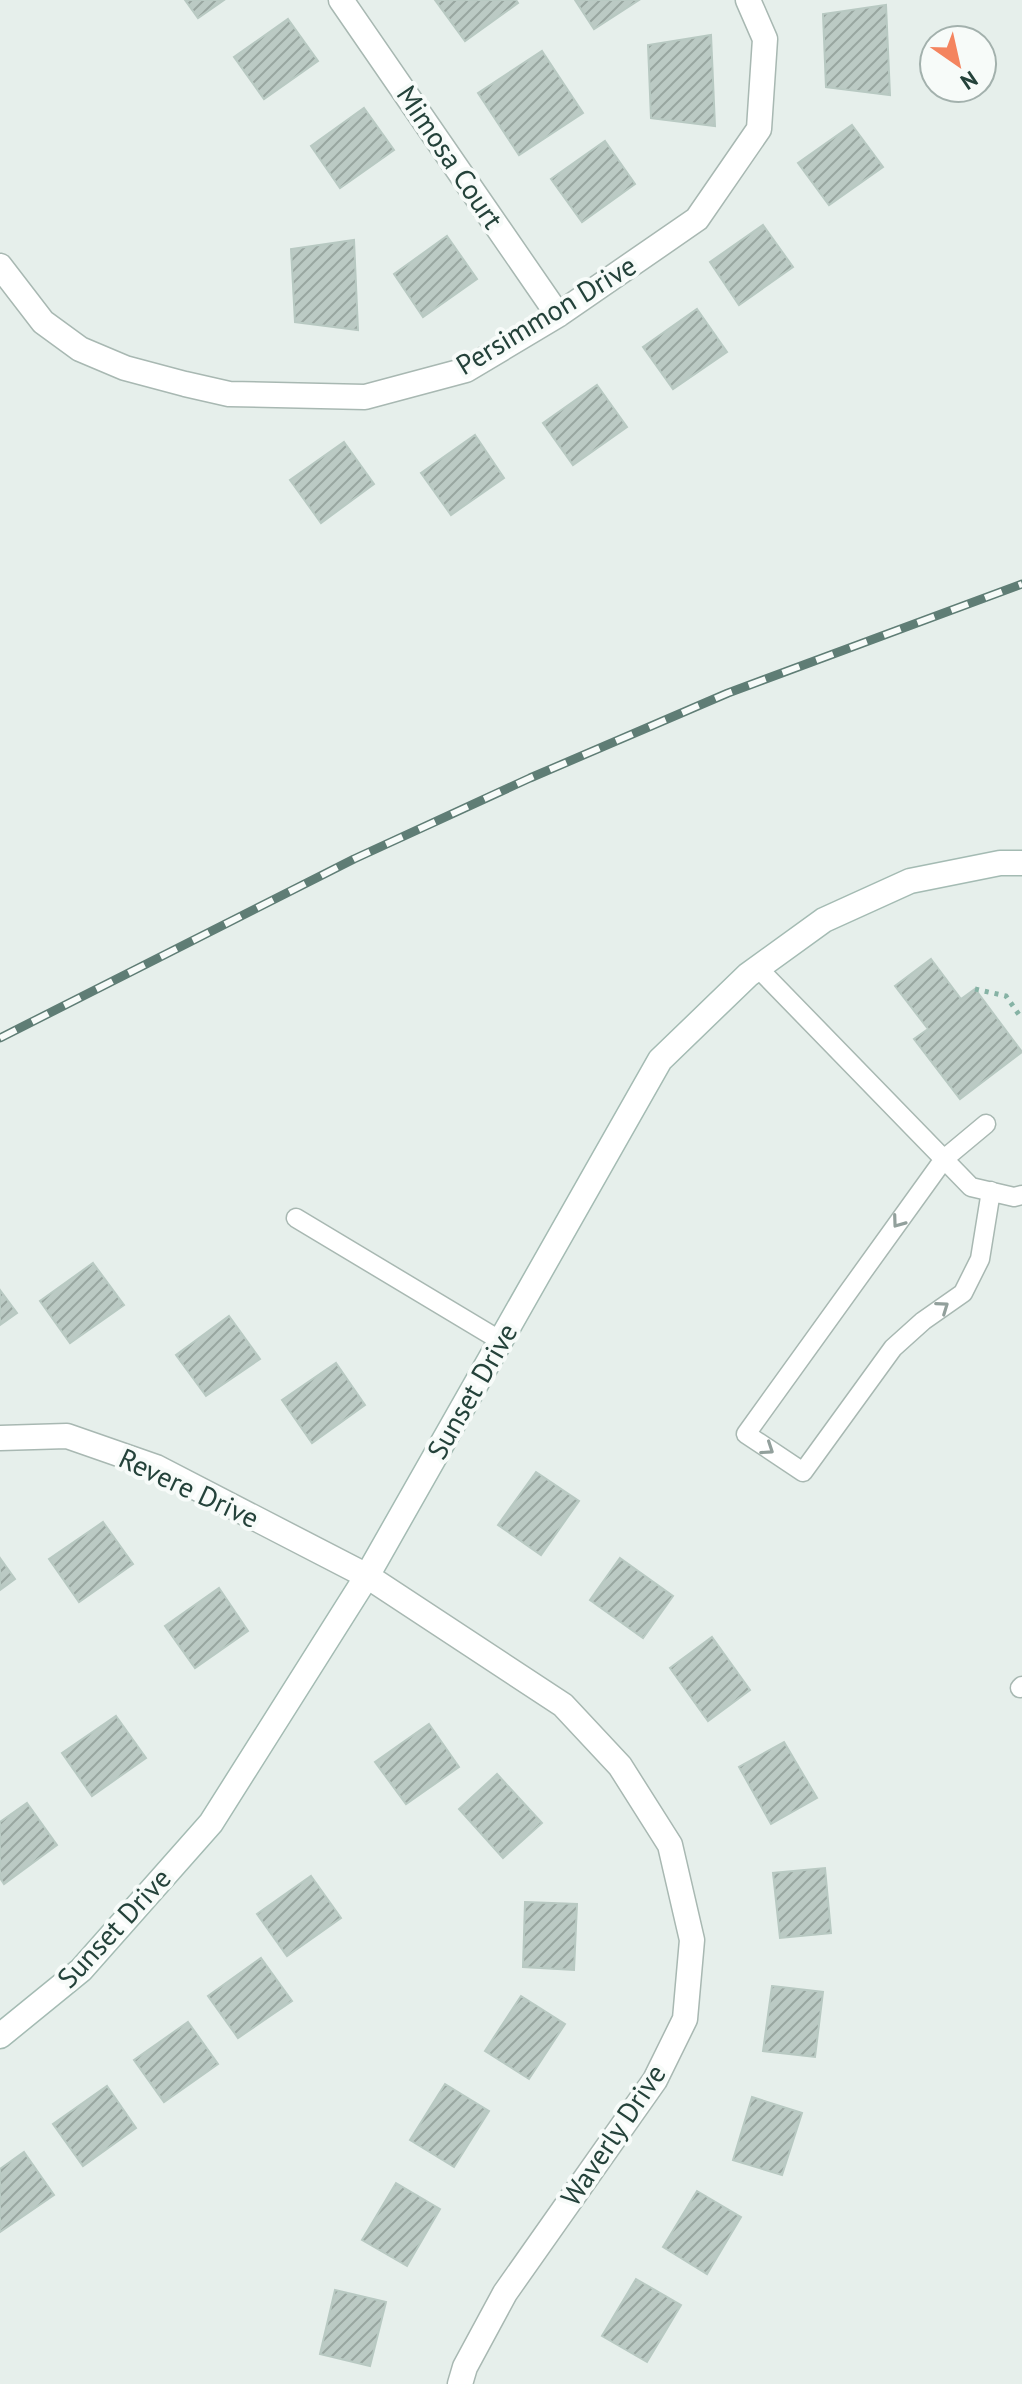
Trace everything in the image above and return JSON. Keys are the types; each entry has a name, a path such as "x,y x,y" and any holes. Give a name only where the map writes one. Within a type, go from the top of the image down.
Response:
{"street":[{"name":"Mimosa Court","path":"341,0 558,315"},
{"name":"Persimmon Drive","path":"0,266 43,322 80,349 125,368 229,394 365,397 466,370 558,315 697,219 759,129 765,39 748,0"},
{"name":"Sunset Drive","path":"0,2036 81,1970 211,1823 367,1576 660,1060 758,968 824,920 910,881 1000,863 1022,863"},
{"name":"Revere Drive","path":"0,1438 67,1436 156,1467 367,1576"},
{"name":"Waverly Drive","path":"367,1576 563,1705 620,1766 670,1845 692,1940 685,2019 655,2080 505,2293 465,2367 460,2384"}],"lane":[{"path":"758,968 971,1187 1014,1197 1022,1195"},
{"path":"986,1124 944,1159 746,1434 803,1472 893,1348 923,1321 963,1293 980,1259 991,1191"},
{"path":"296,1218 501,1341"}],"path":[{"path":"975,989 1006,996 1022,1019"}],"building":[{"path":"185,0 224,0 198,18"},
{"path":"435,0 516,0 518,3 465,41"},
{"path":"575,0 639,0 594,29"},
{"path":"886,5 890,95 826,87 823,14"},
{"path":"288,19 318,61 264,99 234,57"},
{"path":"711,35 715,126 651,118 648,45"},
{"path":"542,51 583,113 519,155 478,93"},
{"path":"364,108 394,150 340,188 311,146"},
{"path":"852,125 883,167 829,205 798,163"},
{"path":"605,141 635,184 582,222 551,179"},
{"path":"763,225 793,267 739,305 710,262"},
{"path":"447,236 477,279 423,317 394,274"},
{"path":"354,240 358,330 295,322 291,249"},
{"path":"697,309 727,352 673,389 643,347"},
{"path":"597,385 627,427 573,465 543,423"},
{"path":"475,435 504,478 451,515 421,473"},
{"path":"344,442 374,484 321,523 290,480"},
{"path":"931,959 961,999 975,989 1022,1052 960,1099 914,1039 928,1029 895,986"},
{"path":"93,1263 124,1305 70,1343 40,1301"},
{"path":"0,1290 17,1313 0,1325"},
{"path":"229,1316 260,1359 206,1396 176,1355"},
{"path":"336,1363 365,1405 312,1443 282,1400"},
{"path":"536,1472 579,1501 541,1555 498,1525"},
{"path":"103,1522 133,1564 79,1602 49,1559"},
{"path":"0,1558 15,1579 0,1590"},
{"path":"620,1558 673,1596 643,1638 590,1600"},
{"path":"219,1588 248,1631 195,1668 165,1626"},
{"path":"712,1637 750,1690 708,1721 670,1668"},
{"path":"116,1716 146,1758 92,1796 62,1753"},
{"path":"429,1724 459,1767 406,1804 375,1762"},
{"path":"784,1742 817,1798 771,1824 739,1767"},
{"path":"497,1774 542,1823 503,1858 459,1809"},
{"path":"27,1803 57,1845 4,1884 0,1878 0,1822"},
{"path":"825,1868 831,1933 780,1938 773,1873"},
{"path":"311,1876 341,1918 287,1956 257,1914"},
{"path":"525,1902 577,1904 574,1970 523,1967"},
{"path":"261,1958 292,2001 238,2038 208,1996"},
{"path":"772,1986 823,1992 815,2057 763,2051"},
{"path":"521,1996 565,2024 529,2079 485,2051"},
{"path":"188,2022 218,2064 164,2102 134,2060"},
{"path":"445,2084 489,2111 454,2167 410,2140"},
{"path":"107,2086 136,2128 83,2166 53,2124"},
{"path":"752,2097 802,2113 782,2175 733,2160"},
{"path":"24,2152 54,2195 0,2232 0,2169"},
{"path":"396,2183 440,2209 407,2266 362,2240"},
{"path":"697,2191 741,2217 707,2274 663,2247"},
{"path":"636,2279 681,2305 647,2362 602,2336"},
{"path":"335,2290 386,2302 370,2366 320,2354"}],"railway":[{"path":"0,1038 354,859 530,778 728,693 1022,584"}]}
